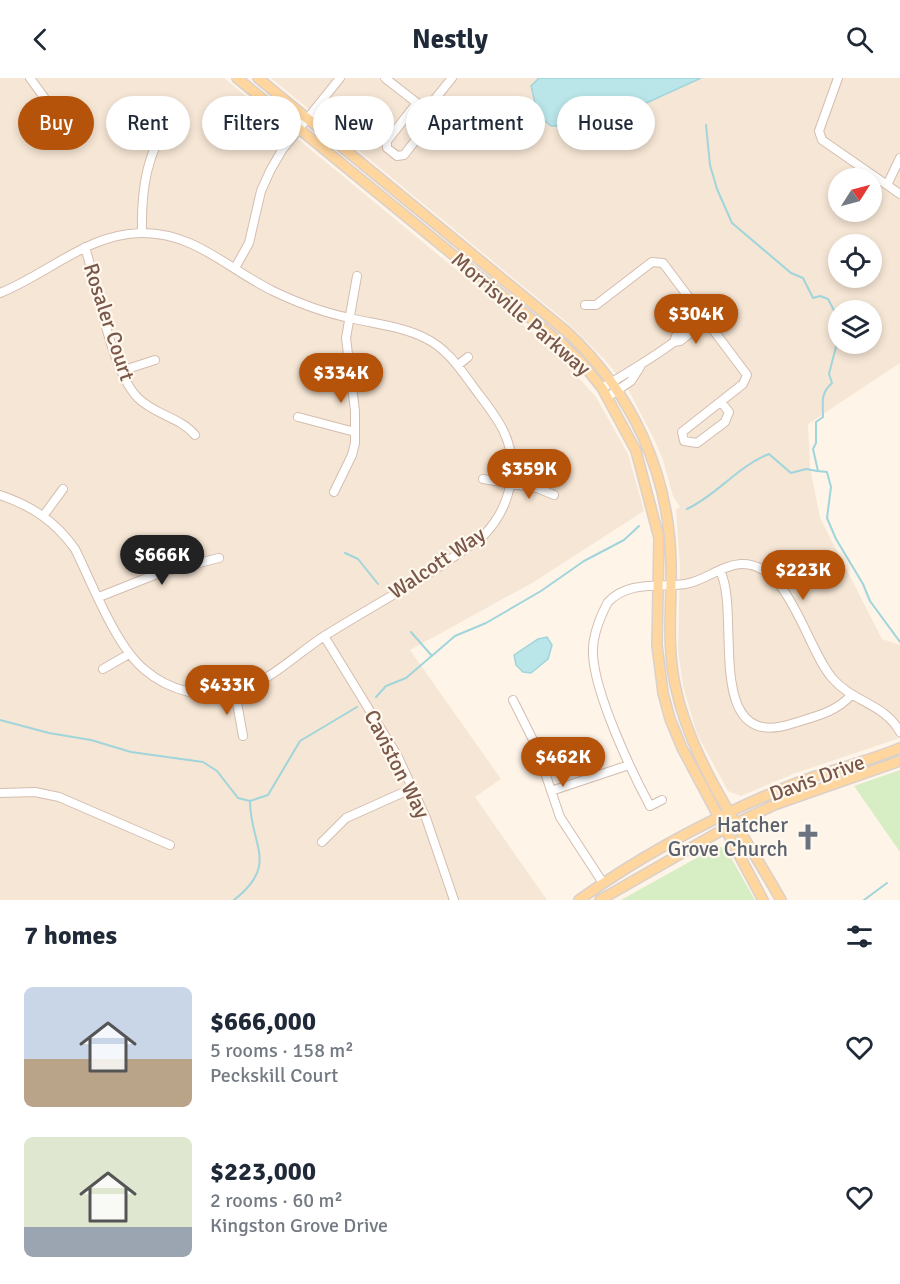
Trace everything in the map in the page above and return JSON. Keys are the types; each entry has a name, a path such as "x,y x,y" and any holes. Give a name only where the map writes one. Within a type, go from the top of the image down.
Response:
{"main road":[{"name":"Morrisville Parkway","path":"237,78 260,96"},
{"name":"Morrisville Parkway","path":"258,78 567,332 619,390 644,435 663,490 670,540 669,632 672,666 681,710 697,751 781,900"},
{"name":"Morrisville Parkway","path":"301,129 562,344 582,363 608,397 629,435 645,479 658,538 657,645 663,693 679,741 763,900"},
{"name":"Davis Drive","path":"579,900 639,860 718,817 798,782 900,748"},
{"name":"Davis Drive","path":"600,900 736,823 807,792 900,761"}],"street":[{"path":"30,78 44,96"},
{"path":"301,127 340,78"},
{"path":"385,78 406,96"},
{"path":"838,78 819,131 822,140 900,194"},
{"path":"436,96 449,79"},
{"path":"406,117 387,141 387,148 397,156 404,155 408,150"},
{"path":"142,233 141,206 147,168 153,150"},
{"path":"235,268 249,243 265,180 285,150"},
{"path":"887,185 900,158"},
{"name":"Walcott Way","path":"0,293 29,280 85,247 107,238 142,233 189,242 273,291 348,318 422,336 440,348 458,365 503,429 511,455 511,483 501,512 484,535 324,636 267,677 235,692 213,694 170,686 146,671 129,654 75,549 44,515 0,495"},
{"name":"Rosaler Court","path":"85,247 121,371 130,389 146,405 186,424 195,435"},
{"path":"585,305 596,305 652,262 660,261 747,375 746,382 682,432 684,441 697,443 725,422 729,412 721,402"},
{"path":"334,492 352,455 356,432 347,353 348,318 357,276"},
{"path":"608,397 635,377 640,367 674,342 676,336 705,317"},
{"path":"458,365 468,357"},
{"path":"121,371 155,360"},
{"path":"602,388 633,368 640,367"},
{"path":"298,417 356,432"},
{"path":"483,479 511,483 554,495"},
{"path":"44,515 63,489"},
{"path":"99,597 162,572 219,558"},
{"path":"662,800 650,806 629,765 597,676 594,645 603,611 611,598 640,586 696,582 730,566 747,564 764,569 776,579 828,673 852,695 879,708 892,720 900,732"},
{"path":"720,571 727,587 727,653 731,677 741,713 750,724 767,729 781,727 836,709 852,695"},
{"name":"Caviston Way","path":"324,636 385,733 413,788 454,900"},
{"path":"103,669 129,654"},
{"path":"235,692 243,736"},
{"path":"513,700 536,746 566,828 603,883"},
{"path":"551,791 629,765"},
{"path":"322,842 346,818 413,788"},
{"path":"0,793 35,792 59,797 170,845"}],"shaded area":[{"path":"0,78 224,78 246,96 202,96 202,150 301,150 301,142 551,348 596,397 628,454 644,511 532,583 410,650 501,779 475,797 547,900 0,900"},
{"path":"271,78 900,78 900,363 808,424 810,468 820,518 882,639 900,645 900,738 793,774 741,796 728,791 697,734 683,686 678,649 680,566 676,510 680,507 673,496 663,460 654,439 627,387 605,360 570,325 358,150 394,150 394,96 313,96 313,113 301,103 301,96 293,96"}],"green space":[{"path":"900,770 900,852 854,786"},
{"path":"718,846 726,849 755,900 621,900"}],"water":[{"path":"539,78 701,78 655,99 655,96 557,96 557,126 551,126 545,121 545,96 533,96 531,86"},
{"path":"547,637 552,645 548,659 531,673 523,672 516,665 514,655 538,639"}],"waterway":[{"path":"706,125 710,165 717,189 732,223 791,273 803,278 813,298 820,296 829,300"},
{"path":"834,354 829,374 832,383 824,395 823,417 816,422 816,443 813,449 818,471 827,472 831,487 827,518 870,601 900,642"},
{"path":"687,509 747,466 769,454 791,473 806,469 817,471"},
{"path":"376,697 386,686 406,678 455,636 486,623 541,591 584,561 624,540 639,526"},
{"path":"345,553 358,559 378,584"},
{"path":"411,632 432,656"},
{"path":"0,720 49,733 91,740 131,752 203,762 217,771 238,798 250,801 268,795 300,741 357,707"},
{"path":"234,900 256,876 259,864 250,801"},
{"path":"864,900 887,883"}],"place":[{"name":"Hatcher Grove Church","path":"808,837"}]}
